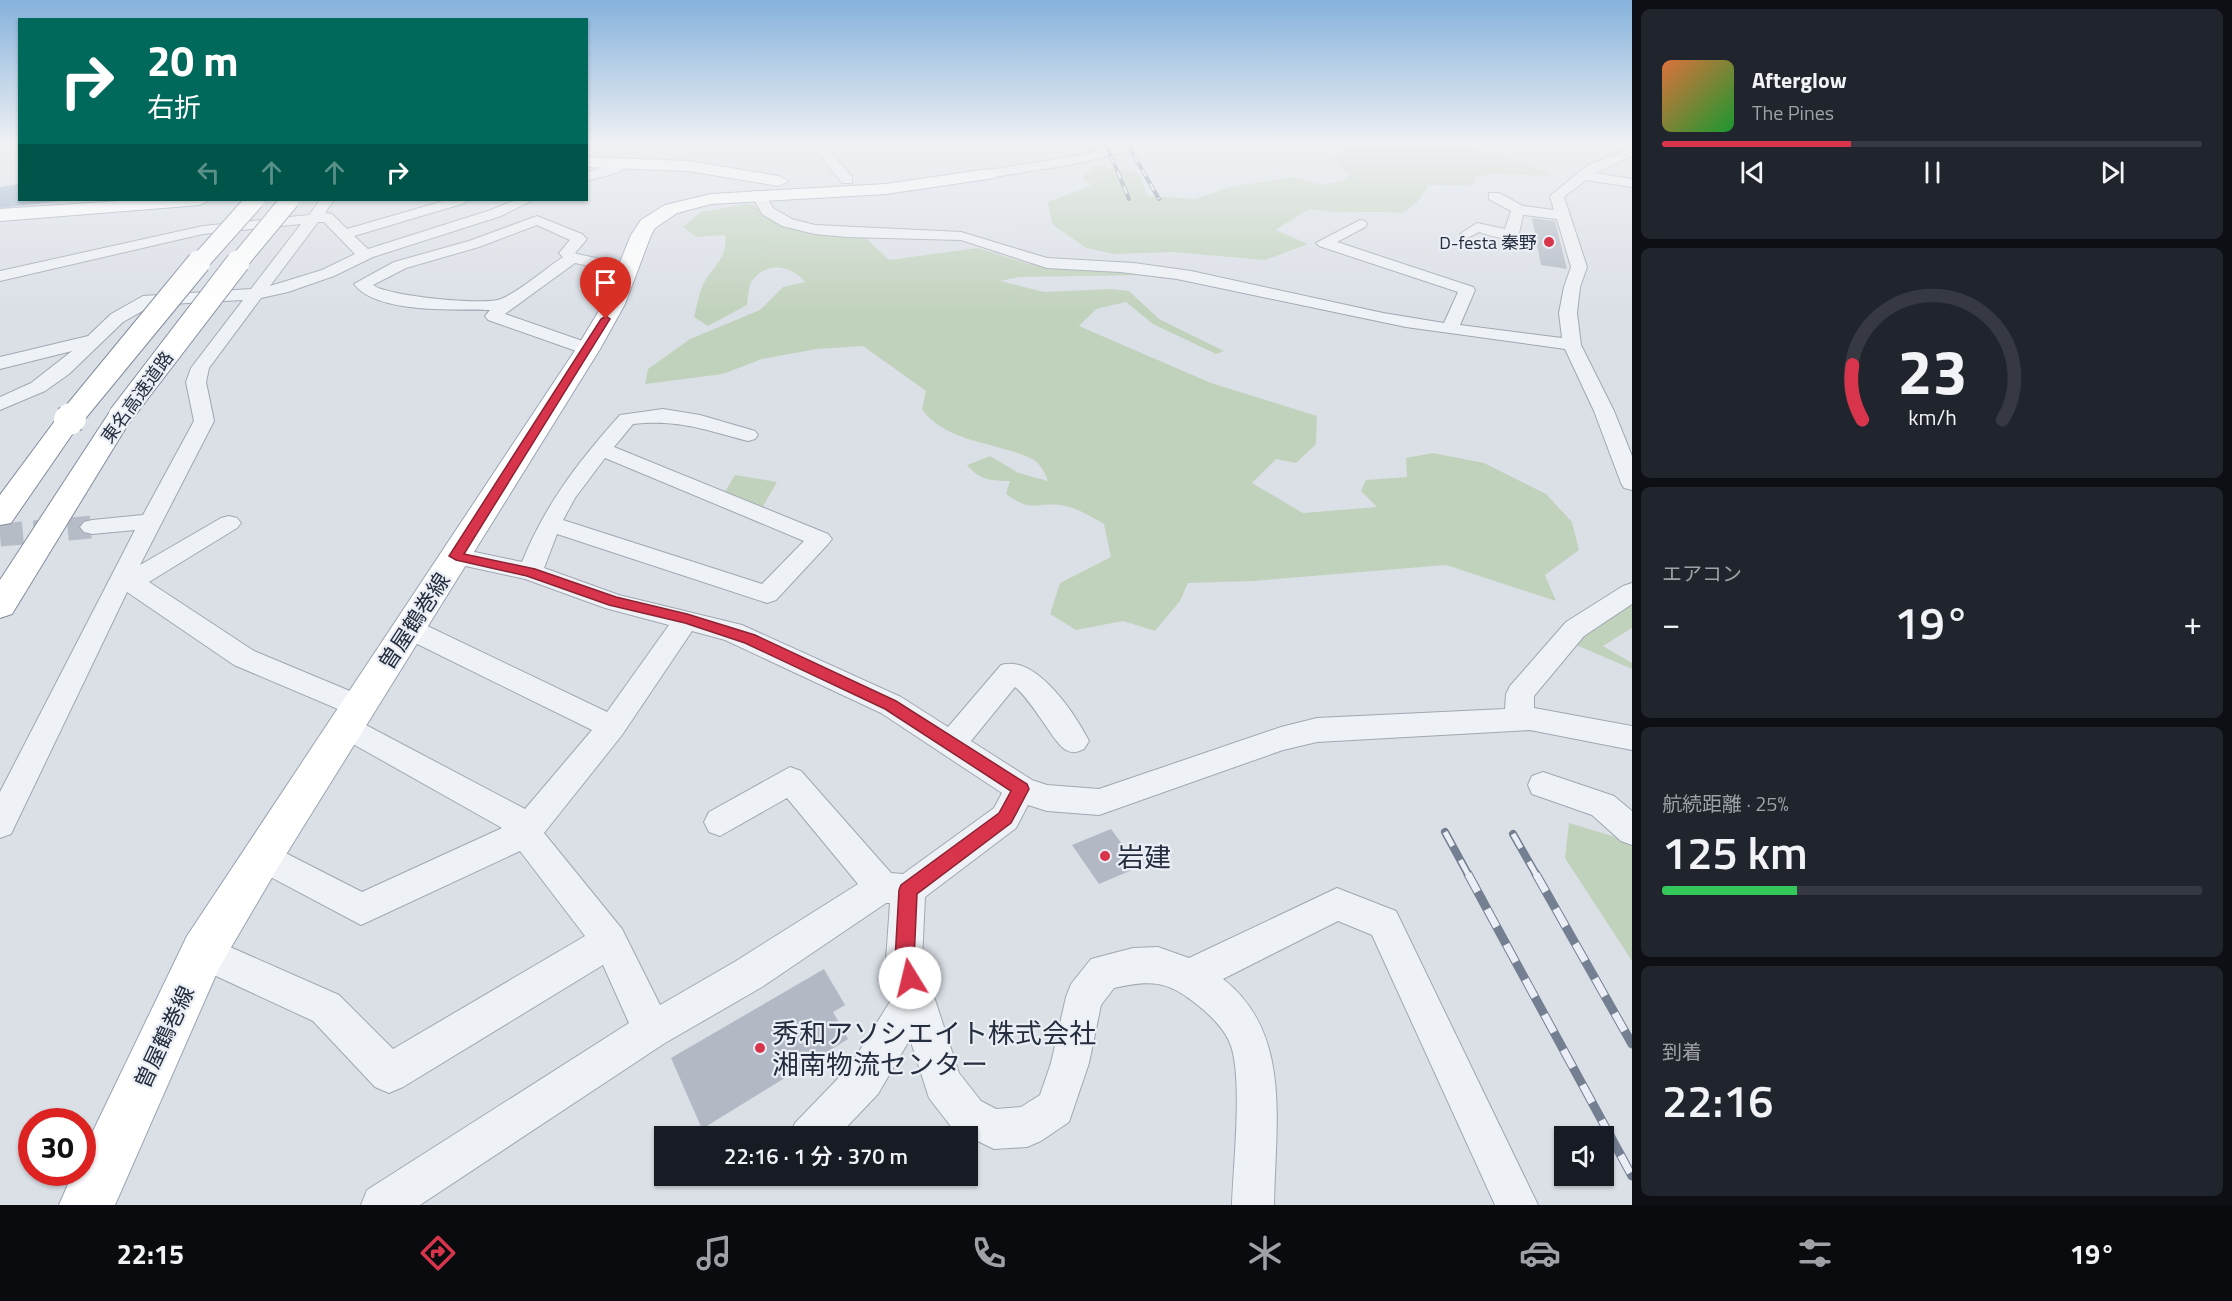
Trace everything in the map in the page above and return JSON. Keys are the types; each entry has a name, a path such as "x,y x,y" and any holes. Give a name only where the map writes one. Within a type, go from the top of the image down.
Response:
{"main road":[{"name":"曽屋鶴巻線","path":"87,1205 203,952 262,856 588,349 614,304 641,235 659,215 689,203 726,198"},
{"path":"0,215 187,201"},
{"name":"東名高速道路","path":"0,516 69,420 173,291 254,201"},
{"name":"東名高速道路","path":"0,606 120,416 216,289 289,201"}],"street":[{"path":"760,198 763,207 771,215 798,227 828,232 936,233 987,243 1020,257 1048,264 1131,268 1220,281 1375,316 1572,345"},
{"path":"1498,198 1520,210 1562,214"},
{"path":"1558,198 1579,267 1572,287 1568,313 1572,345 1604,411 1632,483"},
{"path":"0,824 126,580 152,521 204,421 196,382 200,368 326,201"},
{"path":"345,234 457,201"},
{"path":"0,404 38,387 62,370 117,318 149,300 257,294 301,284 365,255 496,213 524,201"},
{"path":"1467,234 1477,227 1501,234 1512,233 1515,215 1520,210"},
{"path":"0,276 203,230 327,217 365,255"},
{"path":"503,305 401,300 365,290 362,284 400,265 474,244 537,220 573,234 579,239 567,253 572,258 628,269"},
{"path":"1360,225 1324,243 1467,290 1449,328"},
{"path":"1450,230 1488,240"},
{"path":"534,239 566,233"},
{"path":"474,244 497,254"},
{"path":"572,258 503,305 494,316 588,349"},
{"path":"0,363 94,340"},
{"path":"530,572 549,524 565,496 627,419 663,415 700,421 748,435"},
{"path":"549,524 767,594 820,539 601,449"},
{"path":"92,527 152,521"},
{"path":"126,580 229,523"},
{"path":"456,556 530,572 614,602 687,619 766,646 891,705 1021,789 1047,798 1099,802 1281,739 1317,730 1519,719 1632,738"},
{"path":"126,580 244,658 353,717 514,819 610,941 652,1030"},
{"path":"1519,719 1520,694 1544,663 1575,629 1632,592"},
{"path":"262,856 361,909 525,833 612,727 687,619"},
{"path":"410,629 612,727"},
{"path":"952,743 1011,672 1020,674 1040,694 1074,741"},
{"path":"720,822 790,780 895,889 904,960 943,1084 967,1115 994,1129 1027,1127 1055,1108 1070,1063 1084,997 1104,972 1133,966 1158,965 1190,976 1223,1002 1245,1031 1256,1068 1253,1205"},
{"path":"1543,785 1603,805 1632,831"},
{"path":"382,1205 652,1030 895,889 1005,818 1021,789"},
{"path":"1190,976 1337,904 1384,922 1517,1205"},
{"path":"203,952 326,1008 389,1072 610,941"},
{"path":"820,1126 864,1080 915,995"}],"green space":[{"path":"1058,198 1420,198 1403,213 1332,212 1309,209 1275,230 1308,244 1265,260 1171,252 1114,254 1086,248 1052,224 1048,202"},
{"path":"748,204 803,225 857,229 889,260 978,248 1029,264 1152,275 1019,277 1000,281 1044,292 1111,289 1129,291 1159,319 1224,351 1216,354 1153,324 1126,302 1096,309 1079,326 1211,383 1317,416 1316,444 1296,463 1276,459 1252,483 1303,513 1377,507 1361,491 1366,480 1407,477 1406,458 1433,453 1484,463 1546,494 1572,522 1579,550 1545,575 1556,601 1446,565 1253,581 1188,583 1180,601 1155,631 1123,621 1076,630 1050,614 1060,583 1111,557 1104,524 1083,512 1066,506 1051,504 1033,506 1022,503 1006,494 1010,481 992,480 976,474 967,465 990,456 1019,473 1048,481 1040,466 1032,459 944,429 922,409 926,391 863,346 817,349 762,359 723,374 645,384 648,369 690,339 760,310 783,287 805,282 800,276 786,269 764,270 752,281 747,305 708,326 694,317 703,285 723,255 725,235 697,237 683,227 701,212"},
{"path":"735,475 777,482 762,508 724,493"},
{"path":"1632,602 1632,628 1603,646 1632,663 1632,669 1569,642"},
{"path":"1569,823 1632,842 1632,961 1565,858"}],"water":[{"path":"0,198 18,198 18,201 61,201 0,208"}],"building":[{"name":"D-festa 秦野","path":"1532,218 1555,221 1567,269 1541,265"},
{"name":"岩建","path":"1111,829 1139,867 1099,884 1072,845"},
{"name":"秀和アソシエイト株式会社 湘南物流センター","path":"824,969 845,1005 833,1012 848,1039 707,1126 701,1126 671,1058"}],"tunnel":[{"path":"0,535 92,527"}],"railway":[{"path":"1445,832 1469,876"},
{"path":"1513,834 1537,876"},
{"path":"1468,874 1632,1176"},
{"path":"1536,874 1632,1044"}],"place":[{"name":"D-festa 秦野","path":"1549,242"},
{"name":"岩建","path":"1105,856"},
{"name":"秀和アソシエイト株式会社 湘南物流センター","path":"760,1048"}],"route":[{"path":"606,319 456,556 530,572 614,602 687,619 750,639 891,705 920,721 1021,789 1005,818 908,890 904,960 910,978"}]}
